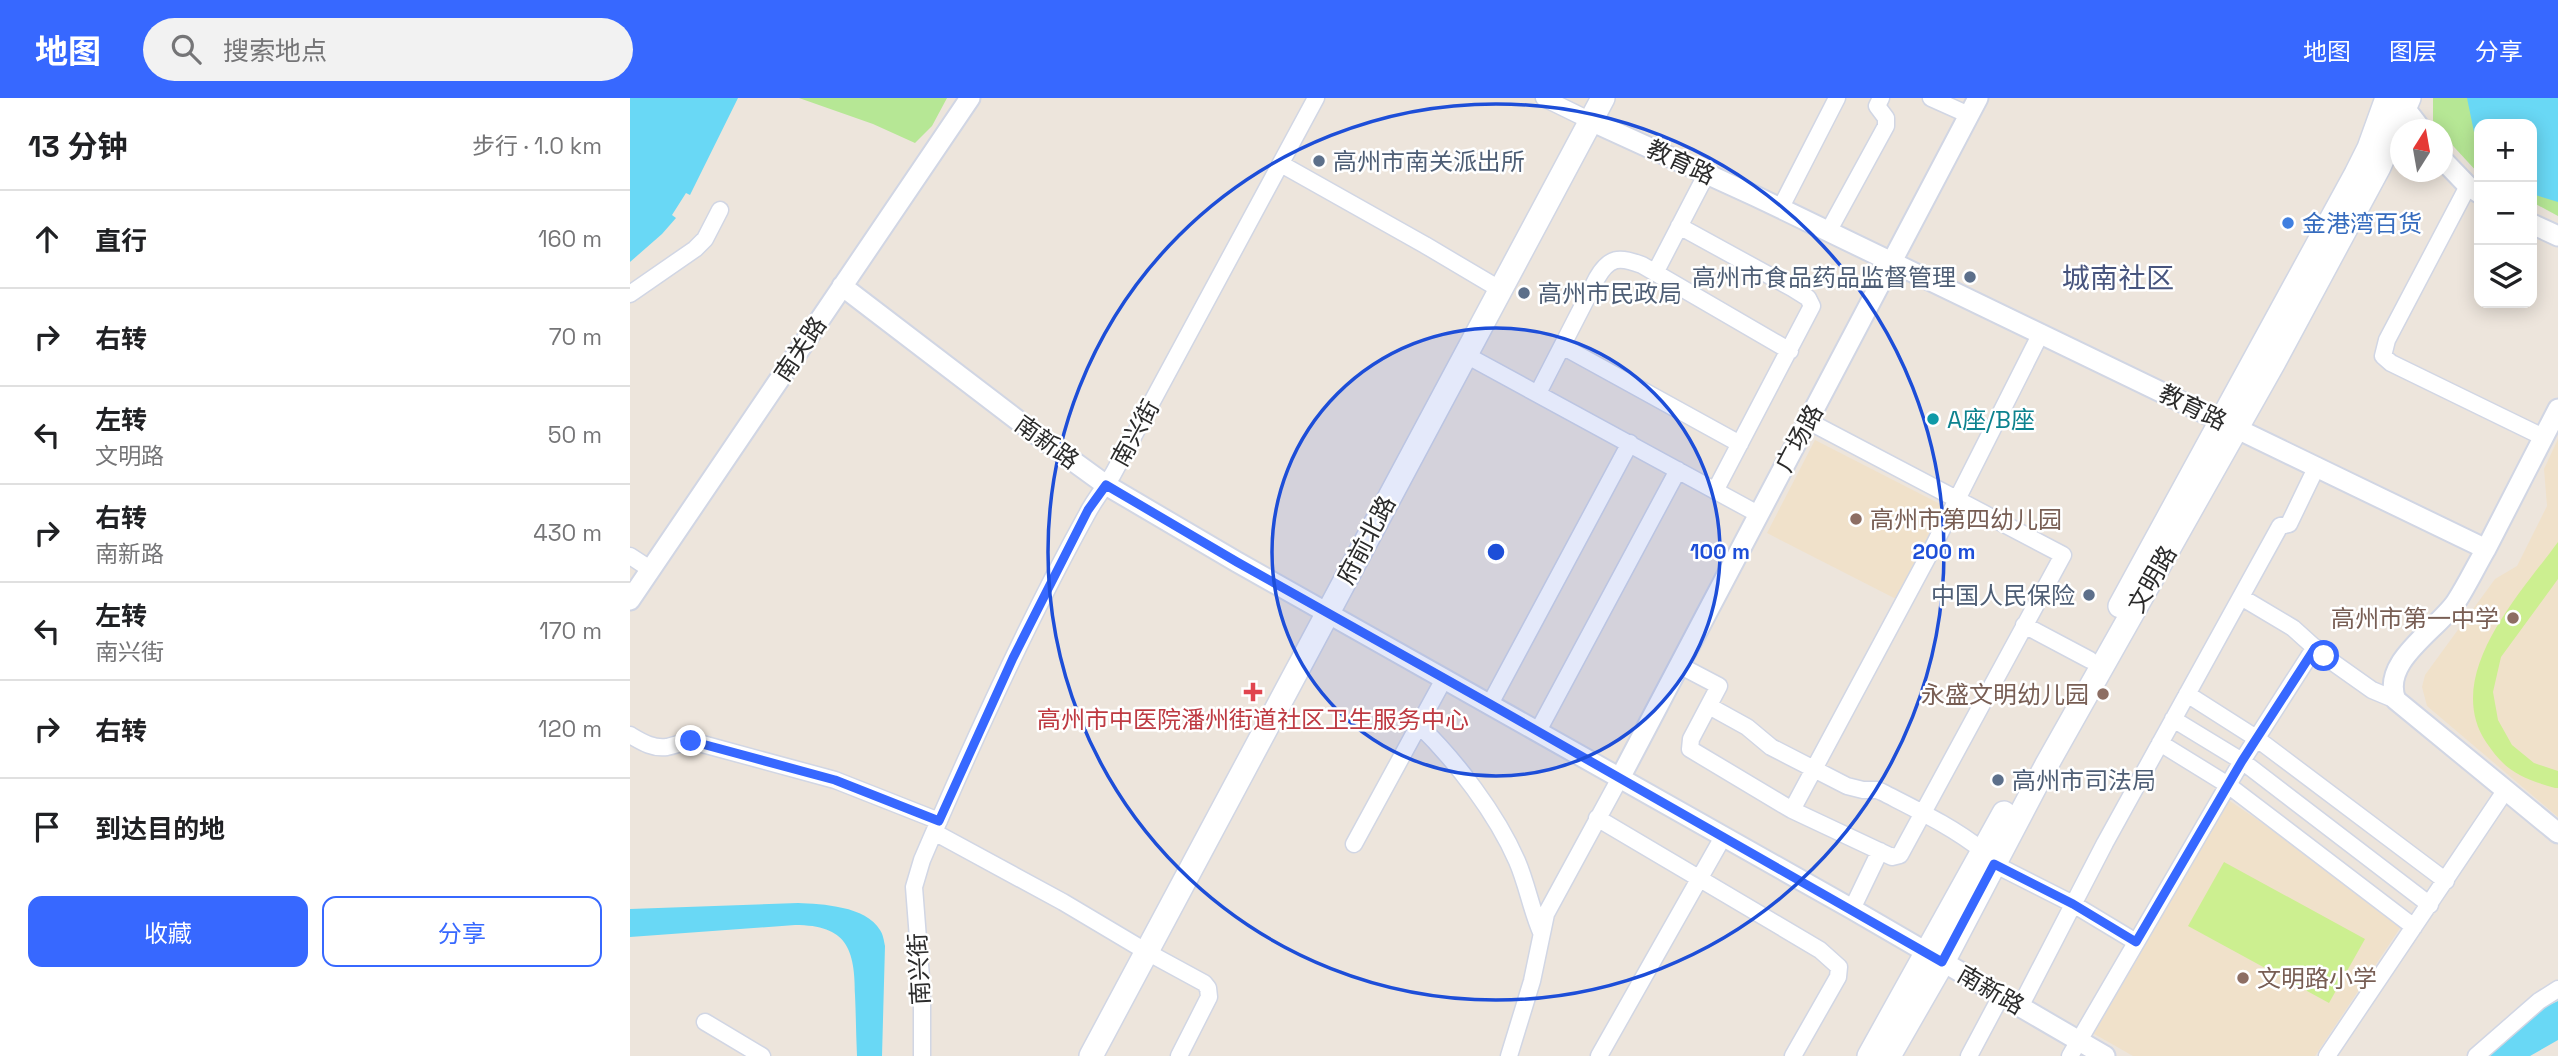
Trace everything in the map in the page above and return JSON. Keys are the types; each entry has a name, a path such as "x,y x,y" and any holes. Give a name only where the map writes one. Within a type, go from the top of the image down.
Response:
{"main road":[{"name":"府前北路","path":"1091,1056 1603,98"},
{"name":"文明路","path":"1989,858 2051,757 2230,424 2369,148 2400,100"},
{"name":"文明路","path":"1869,1056 1934,957 1989,858 2090,660 2230,424"},
{"name":"文明路","path":"1889,1056 1934,957"}],"street":[{"name":"南关路","path":"630,600 970,98"},
{"name":"南兴街","path":"922,1056 922,990 914,887 919,868 1018,646 1088,510 1106,485 1316,98"},
{"name":"教育路","path":"1544,98 1891,261 2486,549"},
{"path":"1780,209 1837,98"},
{"path":"1828,232 1886,126 1886,118 1877,106 1881,98"},
{"path":"1930,98 1973,107"},
{"path":"2400,100 2413,119"},
{"name":"广场路","path":"1620,778 1973,107"},
{"path":"1281,164 1501,290"},
{"path":"2453,170 2474,190 2387,340 2383,356 2391,363 2543,438"},
{"path":"1655,273 1707,173"},
{"path":"630,294 705,239 720,210"},
{"path":"1679,226 1811,301 1812,310 1715,491"},
{"path":"2537,226 2558,236"},
{"path":"1538,393 1605,266 1615,260 1628,260 1655,273 1790,351"},
{"name":"南新路","path":"842,286 1032,432 1106,485 1852,909 2020,1007 2074,1048 2105,1056"},
{"path":"1792,810 1957,500 2041,333"},
{"path":"1562,346 1740,444"},
{"path":"1466,355 1758,514"},
{"path":"2396,700 2392,687 2402,661 2456,602 2558,409"},
{"path":"1679,665 1719,687 1691,739 1690,749 1792,810 1895,858 1900,855 2063,555 1808,421"},
{"path":"1490,704 1630,443"},
{"path":"2020,1007 2173,719 2280,526 2288,524 2317,466"},
{"path":"1538,731 1678,470"},
{"path":"630,556 650,569"},
{"path":"2241,597 2293,628 2324,656 2372,690 2396,700 2558,833"},
{"path":"2024,625 2090,660"},
{"path":"2074,1048 2242,761 2315,648"},
{"path":"1354,844 1444,679"},
{"path":"2187,694 2256,738 2445,881"},
{"path":"1709,706 1747,727 1771,747 1814,769 1856,789 1882,792 1923,813 1989,858 2136,942"},
{"path":"2173,719 2242,761 2430,905"},
{"path":"1419,725 1460,771 1501,832 1517,861 1541,932"},
{"path":"630,735 655,747 665,747 687,740 835,780 936,827 1204,983 1210,992 1179,1056"},
{"path":"2160,743 2228,785 2414,927"},
{"path":"1509,1056 1532,981 1541,932 1554,897 1620,778"},
{"path":"2327,1056 2505,791"},
{"path":"1597,818 1821,950 1839,967 1838,977 1793,1056"},
{"path":"1600,1056 1723,837"},
{"path":"1852,909 1880,851"},
{"path":"2476,1056 2539,1001 2558,989"},
{"path":"1969,1056 2001,996"},
{"path":"705,1022 762,1056"}],"shaded area":[{"name":"高州市第一中学","path":"2558,439 2558,817 2427,706 2422,687 2425,675 2495,579 2517,566 2547,506 2544,469"},
{"name":"高州市第四幼儿园","path":"1815,440 1944,506 1896,599 1767,533"},
{"name":"文明路小学","path":"2227,799 2315,859 2402,925 2315,1056 2133,1056 2089,1031"}],"green space":[{"path":"799,98 947,98 932,126 915,143 873,124"},
{"path":"2433,98 2558,98 2558,216 2537,205 2537,119 2474,119 2474,169 2453,146 2453,119 2433,119"},
{"path":"2558,542 2558,579 2501,657 2493,692 2498,720 2512,745 2534,763 2558,771 2558,788 2555,788 2515,772 2493,752 2475,716 2473,690 2480,663 2492,636 2507,610"},
{"path":"2224,862 2365,939 2329,1003 2188,926"}],"water":[{"path":"630,98 738,98 690,195 686,193 672,215 676,218 630,262"},
{"path":"2467,98 2558,98 2558,202 2537,196 2537,119 2474,119 2474,132"},
{"path":"798,903 854,911 873,922 881,932 885,946 882,1056 857,1056 853,965 845,943 826,929 795,925 630,937 630,909"},
{"path":"2558,1001 2558,1040 2530,1056 2485,1056 2539,1010"}],"place":[{"name":"高州市南关派出所","path":"1319,161"},
{"name":"金港湾百货","path":"2288,223"},
{"name":"高州市食品药品监督管理","path":"1970,277"},
{"name":"高州市民政局","path":"1524,293"},
{"name":"A座/B座","path":"1933,419"},
{"name":"高州市第四幼儿园","path":"1856,519"},
{"name":"中国人民保险","path":"2089,595"},
{"name":"高州市第一中学","path":"2513,618"},
{"name":"高州市中医院潘州街道社区卫生服务中心","path":"1253,692"},
{"name":"永盛文明幼儿园","path":"2103,694"},
{"name":"高州市司法局","path":"1998,780"},
{"name":"文明路小学","path":"2243,978"}],"district":[{"name":"城南社区","path":"2118,278"}],"route":[{"path":"691,741 835,780 939,821 1054,575 1088,510 1106,485 1942,962 1994,864 2073,904 2136,942 2242,761 2315,648 2324,656"}]}
